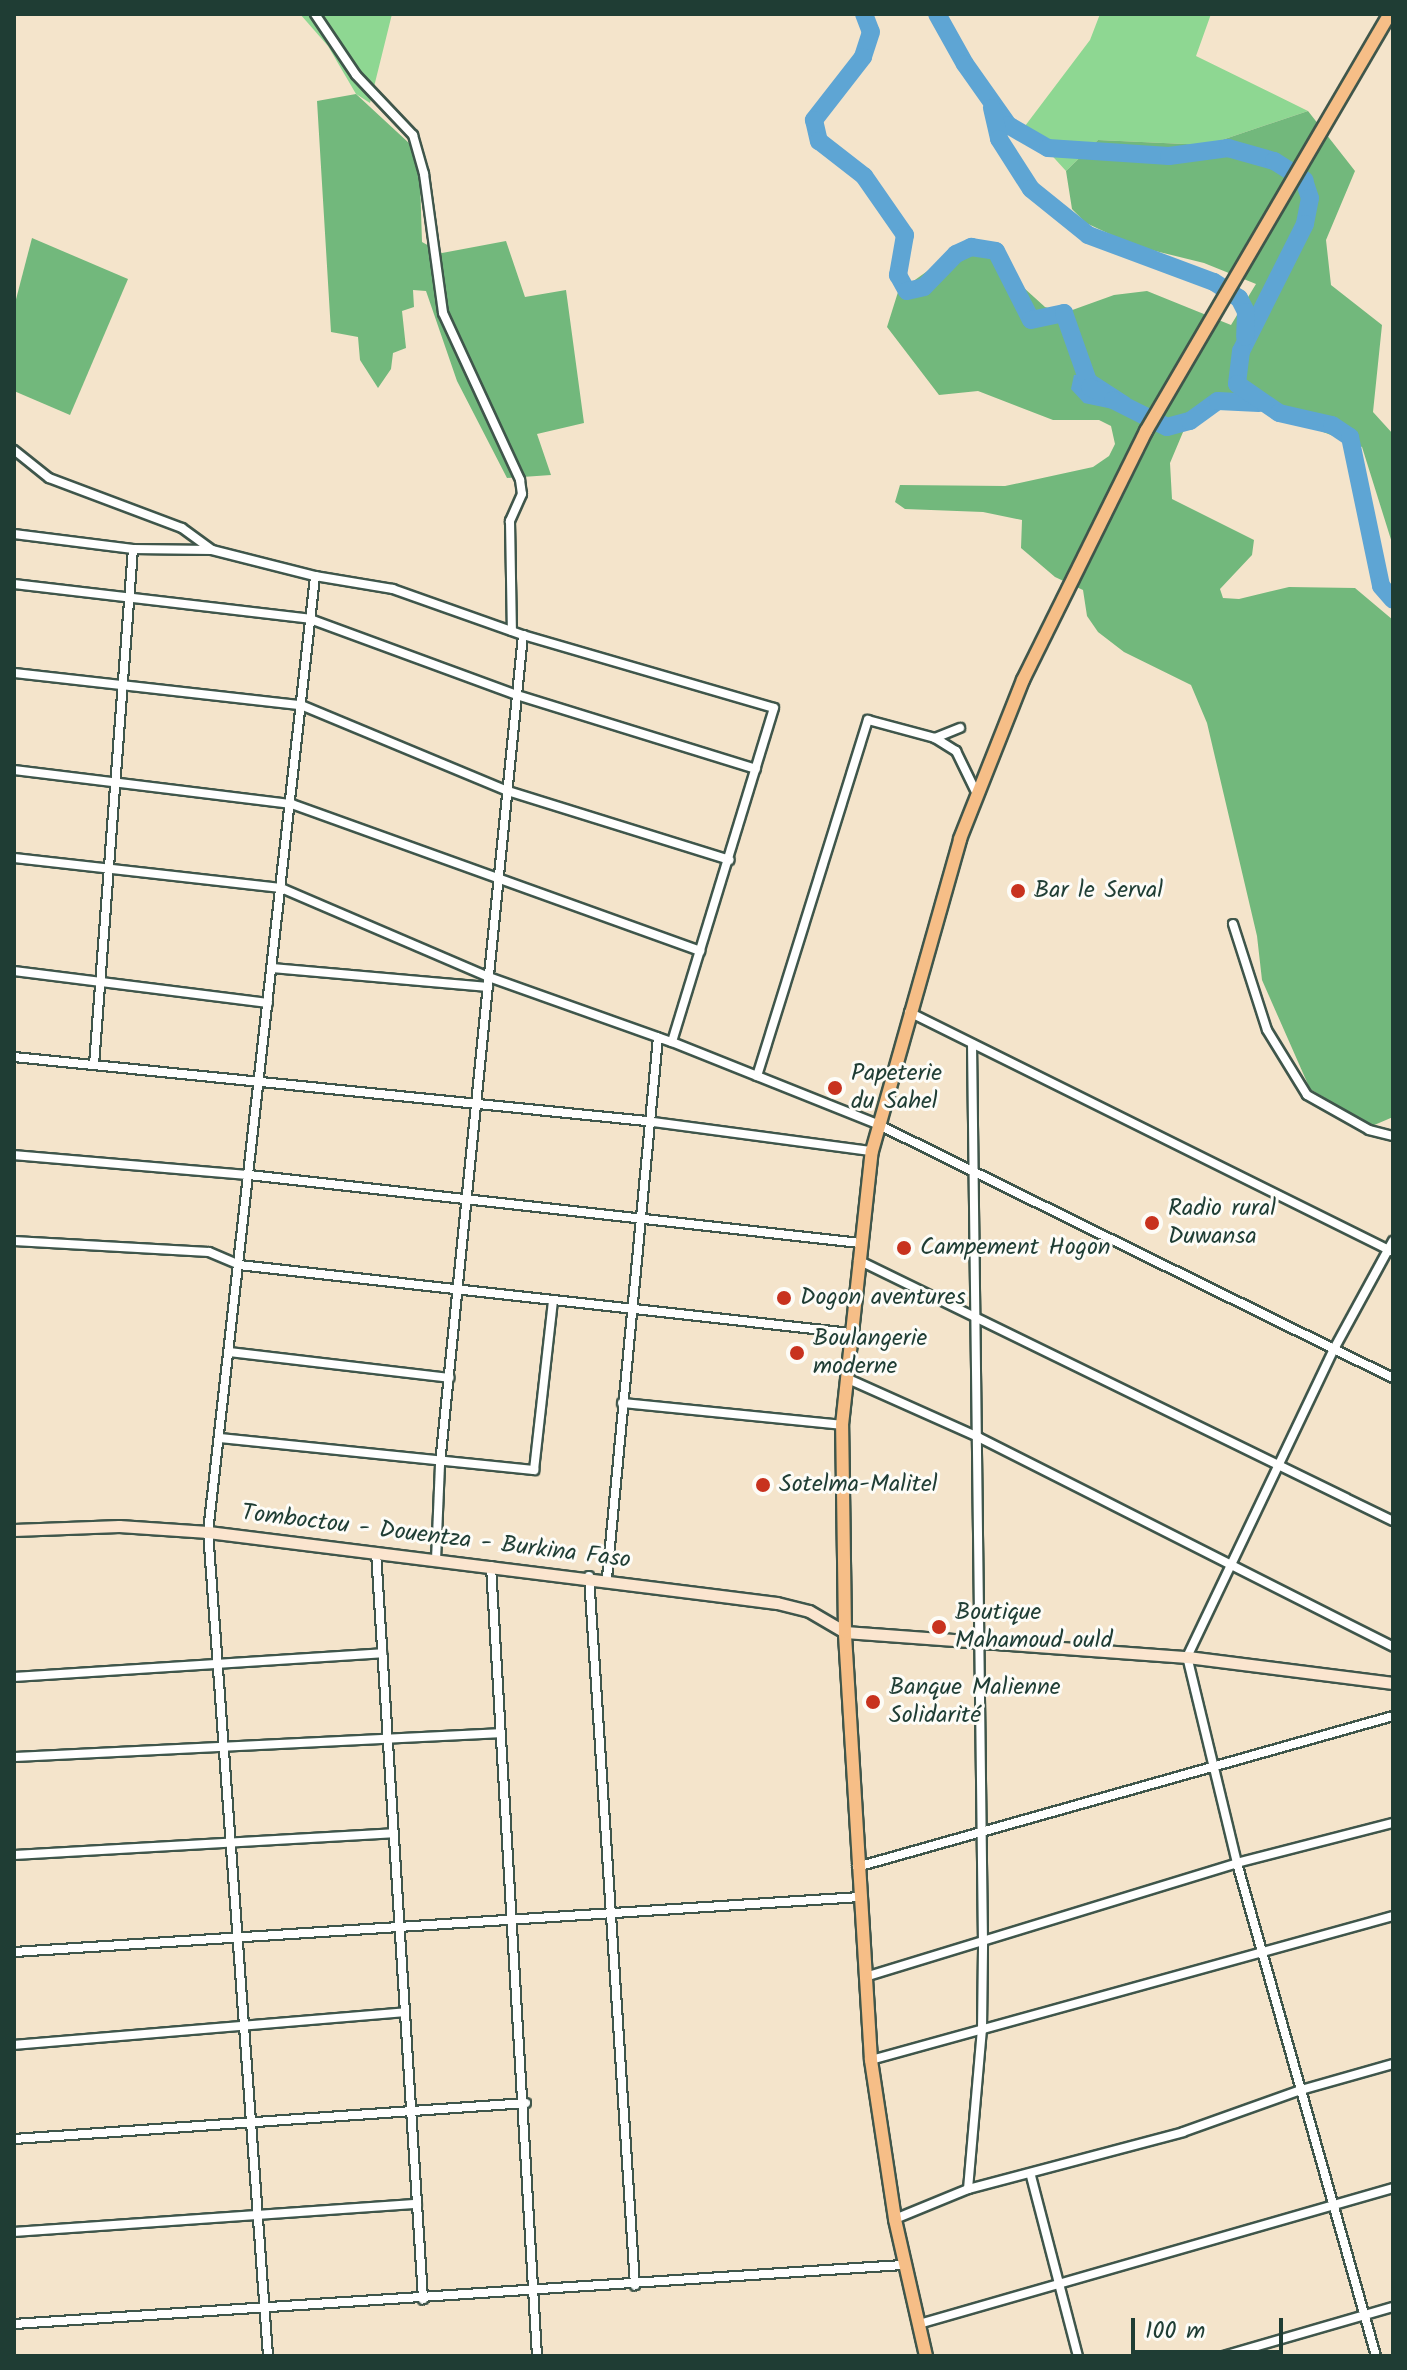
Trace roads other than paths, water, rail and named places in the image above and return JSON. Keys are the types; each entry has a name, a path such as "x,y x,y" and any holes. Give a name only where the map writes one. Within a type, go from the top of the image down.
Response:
{"main road":[{"path":"926,2356 903,2265 871,2060 856,1868 845,1632 842,1425 872,1151 908,1012 977,794 1023,680 1146,431 1390,14"},
{"name":"Tomboctou - Douentza - Burkina Faso","path":"14,1530 119,1526 208,1532 607,1578 777,1603 809,1611 845,1632"},
{"path":"845,1632 1187,1657 1393,1683"}],"street":[{"path":"315,14 356,75 413,135 424,174 443,313 520,480 522,494 510,521 512,631"},
{"path":"14,450 49,478 182,528 212,550"},
{"path":"14,534 133,549 212,550 315,576 393,589 523,635 774,708 672,1042"},
{"path":"94,1065 133,549"},
{"path":"268,2356 208,1532 292,804 315,576"},
{"path":"14,584 129,601 310,619 517,695 756,769"},
{"path":"436,1560 440,1464 523,635"},
{"path":"14,673 301,705 508,791 729,860"},
{"path":"757,1076 861,730 868,720 879,720 935,738 965,761 977,794"},
{"path":"935,738 960,728"},
{"path":"14,770 292,804 499,876 700,951"},
{"path":"14,858 281,888 488,982 672,1042 879,1125 1393,1378"},
{"path":"1233,924 1267,1030 1307,1095 1369,1130 1393,1136"},
{"path":"272,968 488,982"},
{"path":"14,971 268,1003"},
{"path":"908,1012 1392,1248 1334,1349 1187,1657 1237,1863 1376,2356"},
{"path":"607,1578 646,1121 658,1037"},
{"path":"968,2189 982,2030 983,1943 972,1044"},
{"path":"14,1057 646,1121 872,1151"},
{"path":"14,1155 249,1175 637,1221 860,1243"},
{"path":"14,1241 209,1252 239,1265 850,1333"},
{"path":"858,1260 1393,1521"},
{"path":"219,1438 440,1464 534,1470 553,1300"},
{"path":"229,1352 449,1378"},
{"path":"846,1378 978,1437 1233,1562 1393,1647"},
{"path":"622,1403 842,1425"},
{"path":"376,1552 423,2300"},
{"path":"491,1566 499,1733 526,2103 531,2291 537,2356"},
{"path":"589,1576 635,2286"},
{"path":"14,1677 382,1653"},
{"path":"856,1868 1213,1764 1393,1716"},
{"path":"14,1757 499,1733"},
{"path":"865,1977 1237,1863 1393,1823"},
{"path":"14,1855 393,1833"},
{"path":"14,1952 859,1897"},
{"path":"871,2060 1262,1949 1393,1916"},
{"path":"14,2045 405,2012"},
{"path":"895,2219 968,2189 1031,2176 1183,2132 1301,2090 1393,2064"},
{"path":"14,2139 526,2103"},
{"path":"1031,2176 1078,2356"},
{"path":"919,2324 1393,2188"},
{"path":"14,2232 417,2204"},
{"path":"14,2324 635,2286 903,2265"},
{"path":"1223,2356 1393,2307"}],"water":[{"path":"1093,374 1130,398 1122,411 1084,403 1071,389 1074,375"}],"waterway":[{"path":"864,14 871,32 863,57 814,120 819,141 864,176 905,235 898,275 907,291 924,287 956,254 971,247 996,251 1031,320 1064,313 1090,387 1167,427 1190,421 1218,401 1259,403"},
{"path":"937,14 965,64 1008,125 1048,148 1169,156 1228,148 1274,161 1304,180 1310,198 1305,224 1241,351 1237,384 1279,413 1332,425 1350,437 1381,586 1393,600"},
{"path":"992,108 999,139 1031,189 1088,235 1214,282 1239,298 1246,312 1245,337"}],"place":[{"name":"Bar le Serval","path":"1018,891"},
{"name":"Papeterie du Sahel","path":"835,1088"},
{"name":"Radio rural Duwansa","path":"1152,1223"},
{"name":"Campement Hogon","path":"904,1248"},
{"name":"Dogon aventures","path":"784,1298"},
{"name":"Boulangerie moderne","path":"797,1353"},
{"name":"Sotelma-Malitel","path":"763,1485"},
{"name":"Boutique Mahamoud ould","path":"939,1627"},
{"name":"Banque Malienne Solidarité","path":"873,1702"}]}
